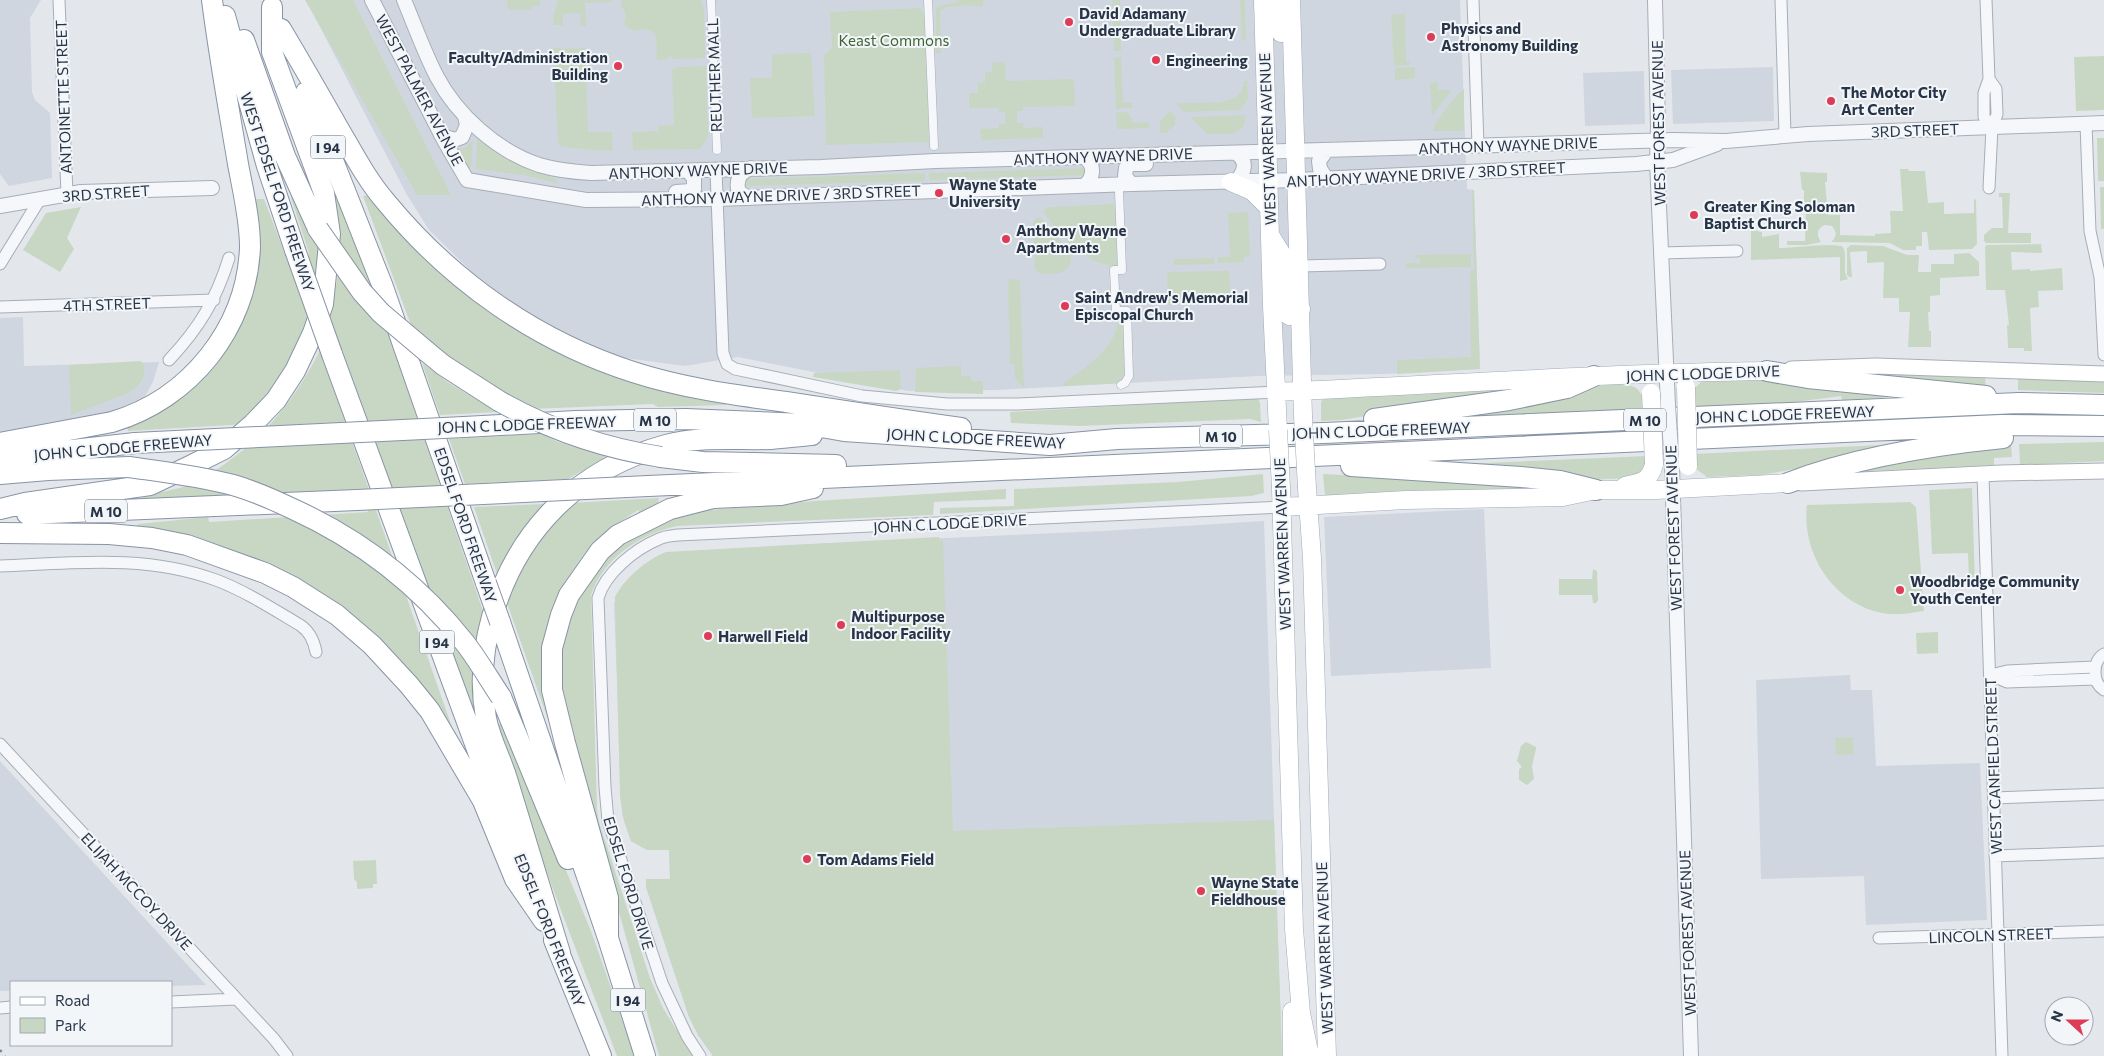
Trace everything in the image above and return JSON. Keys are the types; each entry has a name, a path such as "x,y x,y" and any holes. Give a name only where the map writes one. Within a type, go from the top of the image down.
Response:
{"highway":[{"path":"0,443 112,422 155,404 185,382 204,363 222,338 236,313 248,268 249,226 212,0"},
{"name":"WEST EDSEL FORD FREEWAY","path":"220,0 267,166 332,354"},
{"path":"225,0 235,16 285,156 318,228 345,269 381,313 444,365 480,390 520,413 585,440 629,452 703,462 849,465 899,475"},
{"path":"0,509 25,503 150,485 224,449 254,424 276,400 295,371 313,333 322,304 330,234 324,193 272,52 270,4"},
{"name":"EDSEL FORD FREEWAY","path":"270,4 383,288 608,938 645,1056"},
{"path":"281,29 360,165 385,202 431,251 485,296 510,315 558,342 634,373 754,398 991,432 1095,434 1118,439"},
{"name":"EDSEL FORD FREEWAY","path":"332,354 492,790 602,1056"},
{"path":"1767,371 1808,378 1984,395 2019,403"},
{"path":"1324,433 1328,426 1529,396 1567,388 1594,376"},
{"name":"JOHN C LODGE FREEWAY","path":"0,458 135,443 576,421 686,419 804,424 844,431 1050,444 1118,439 1324,433 2019,403 2104,404"},
{"name":"JOHN C LODGE FREEWAY","path":"0,516 2001,425 2104,426"},
{"path":"560,952 501,760 486,719 484,704 487,636 500,590 516,558 537,528 558,504 587,480 618,462 654,448 704,438 772,439 844,431"},
{"path":"1788,483 1832,469 1936,446 2007,437 2104,434"},
{"path":"1060,468 1094,476 1347,466 1521,477 1560,481 1603,490"},
{"path":"0,474 129,467 183,474 234,485 326,524 385,563 430,603 449,624 467,646 501,697 545,806 576,876 590,888"},
{"path":"608,938 608,898 552,690 552,648 560,615 569,594 600,550 618,535 670,509 714,498 781,495 870,475"},
{"path":"0,533 109,534 152,538 187,545 265,573 293,587 337,615 372,645 430,711 483,801 515,879 548,927"}],"main road":[{"name":"WEST WARREN AVENUE","path":"1290,0 1300,266 1303,416 1307,488 1310,505 1327,1056"},
{"path":"1263,4 1276,3 1278,7 1282,56 1293,75"},
{"name":"WEST WARREN AVENUE","path":"1263,4 1269,210 1282,506 1294,922 1301,1013 1310,1056"},
{"path":"1234,182 1253,192 1269,210 1282,201 1289,202 1298,212"},
{"path":"1270,234 1283,256 1286,314 1292,315 1301,309"},
{"path":"1275,366 1289,368 1302,360"},
{"name":"JOHN C LODGE DRIVE","path":"1276,392 1594,376 1876,366 2104,374"},
{"path":"1703,372 1690,379 1686,387 1680,466 1692,478 1711,487"},
{"path":"1603,490 1644,481 1652,473 1654,464 1651,393 1644,383 1630,376"},
{"path":"1603,490 1673,489 2104,471"},
{"name":"JOHN C LODGE DRIVE","path":"1282,506 1563,497 1603,490"},
{"path":"1282,532 1293,525 1310,535"},
{"path":"1287,705 1295,698 1303,698 1316,710"},
{"path":"1292,1056 1292,937 1294,922 1308,926 1316,923 1322,914"}],"street":[{"name":"ANTOINETTE STREET","path":"59,0 67,194"},
{"name":"WEST PALMER AVENUE","path":"372,0 441,135 467,180"},
{"path":"398,0 417,30"},
{"name":"WEST PALMER AVENUE","path":"404,0 437,77 465,116 505,148 527,160 549,167"},
{"name":"REUTHER MALL","path":"711,0 717,150"},
{"path":"928,0 934,146"},
{"path":"1473,0 1478,145"},
{"name":"WEST FOREST AVENUE","path":"1655,0 1657,162 1666,374 1668,405 1680,466 1673,489 1691,1056"},
{"path":"1781,0 1786,135"},
{"path":"1986,0 1989,79 1996,89 1997,116 1992,128 1989,188"},
{"path":"441,135 454,140 462,137 467,125 465,116"},
{"name":"3RD STREET","path":"1658,140 1726,141 1786,135 2104,123"},
{"path":"2086,124 2091,238 2102,294 2104,355"},
{"name":"ANTHONY WAYNE DRIVE","path":"549,167 591,174 935,161 1658,140"},
{"name":"3RD STREET","path":"1636,164 1673,160 1726,141"},
{"path":"1573,143 1576,155 1574,166"},
{"path":"1327,150 1319,161 1320,169 1327,179"},
{"path":"1234,182 1242,176 1244,168 1244,160 1236,153"},
{"path":"1131,184 1125,176 1128,165 1166,163 1185,154"},
{"path":"1085,158 1090,162 1093,171 1085,185"},
{"name":"ANTHONY WAYNE DRIVE / 3RD STREET","path":"467,180 586,200 717,199 1085,185 1327,179 1636,164"},
{"path":"749,198 739,192 737,184 742,173 751,168"},
{"path":"716,170 723,353 727,364 735,369 862,396 947,404 1018,404 1276,392"},
{"path":"634,199 646,193 691,191 695,183 694,178 688,171"},
{"name":"3RD STREET","path":"0,206 67,194 212,188"},
{"path":"1119,191 1122,270 1114,270 1115,297 1116,311 1127,311 1129,376 1125,383 1121,385"},
{"path":"0,264 40,198"},
{"path":"2091,238 2104,238"},
{"path":"1661,253 1737,251"},
{"path":"170,360 200,324 214,300 229,258"},
{"path":"1300,266 1380,264"},
{"name":"4TH STREET","path":"0,307 214,300"},
{"name":"WEST CANFIELD STREET","path":"1983,475 2002,1056"},
{"name":"JOHN C LODGE DRIVE","path":"606,581 618,568 645,546 661,538 678,535 1282,506"},
{"path":"0,566 129,562 165,566 195,573 242,592 300,624 306,629 314,643 316,652"},
{"name":"EDSEL FORD DRIVE","path":"606,581 600,592 598,604 608,821 662,983 687,1036 700,1056"},
{"path":"2104,654 2100,656 2095,673 2099,686 2104,690"},
{"path":"1991,675 2007,671 2095,673"},
{"name":"ELIJAH MCCOY DRIVE","path":"0,744 274,1039 287,1056"},
{"path":"1994,798 2104,794"},
{"path":"1996,856 2104,852"},
{"name":"LINCOLN STREET","path":"1879,938 2104,931"},
{"path":"172,1002 236,999"}],"shaded area":[{"path":"0,0 41,0 30,18 32,92 35,100 50,113 52,178 9,186 0,174"},
{"name":"Wayne State University","path":"306,0 1460,0 1467,189 1474,190 1480,369 1385,374 1258,376 996,390 908,391 738,357 685,366 617,357 569,336 516,306 473,273 429,230 407,195"},
{"path":"1773,67 1774,121 1673,124 1671,70"},
{"path":"1644,71 1645,124 1585,126 1583,73"},
{"path":"23,317 24,366 159,362 153,382 143,400 118,413 0,436 0,318"},
{"path":"1484,509 1491,668 1331,676 1324,517"},
{"path":"1264,521 1282,1056 713,1056 698,1035 689,1017 646,887 646,879 670,879 669,850 647,850 631,841 622,814 614,604 617,594 632,576 662,554 787,545 1103,531"},
{"path":"1850,675 1851,690 1872,690 1876,766 1980,763 1987,920 1866,925 1864,876 1761,879 1756,680"},
{"path":"0,761 206,985 172,986 172,981 10,981 10,991 0,991"}],"green space":[{"path":"305,0 353,0 451,195 417,195"},
{"path":"507,0 540,0 540,6 532,6 532,9 510,10 507,6"},
{"path":"558,0 612,0 612,2 585,3 586,26 581,26 580,13 563,14 563,25 554,25 553,17"},
{"path":"621,0 700,0 704,8 705,58 673,59 672,56 668,57 668,59 657,60 657,42 654,33 644,30 634,31 624,25 626,14"},
{"path":"959,0 984,0 983,6 955,6 940,11 941,53 936,53 936,9 941,5"},
{"path":"1112,0 1120,0 1121,51 1114,51"},
{"path":"1240,0 1245,0 1246,40 1242,41"},
{"path":"920,8 925,14 929,142 826,145 824,55 832,48 830,12"},
{"path":"1405,14 1406,62 1410,62 1409,65 1394,66 1391,15"},
{"path":"553,48 585,48 588,132 612,132 613,151 560,146 558,143"},
{"name":"Keast Commons","path":"811,53 815,116 752,118 750,78 772,78 772,54"},
{"path":"2104,56 2104,110 2076,111 2074,57"},
{"path":"1121,57 1123,103 1132,103 1132,108 1116,109 1114,58"},
{"path":"1005,62 1006,81 1074,79 1075,106 1023,107 1023,111 1017,111 1017,123 1023,123 1024,128 1043,127 1043,138 981,140 980,129 999,128 999,124 1005,124 1005,112 999,112 999,108 969,108 969,93 978,93 977,83 985,82 985,72 992,72 992,63"},
{"path":"706,66 708,137 700,149 633,150 632,132 659,131 658,126 674,125 672,68"},
{"path":"1415,67 1415,78 1395,80 1395,68"},
{"path":"1244,81 1247,81 1248,99 1240,110 1184,112 1176,104 1227,101 1241,91"},
{"path":"1438,82 1438,90 1451,91 1432,116 1430,83"},
{"path":"1464,89 1464,129 1462,131 1433,131 1451,102"},
{"path":"1170,111 1177,118 1174,122 1176,124 1166,133 1160,133 1160,121"},
{"path":"1127,112 1132,118 1132,123 1149,122 1149,128 1117,129 1116,113"},
{"path":"1245,115 1244,126 1233,134 1207,134 1191,118 1193,117"},
{"path":"2097,138 2104,138 2104,181 2098,181"},
{"path":"477,139 516,163 557,179 556,183 523,175 476,169"},
{"path":"473,141 471,168 466,166 458,149 464,148"},
{"path":"1086,168 1086,175 929,180 929,173"},
{"path":"1900,169 1925,171 1928,203 1944,202 1944,214 1974,213 1974,200 1976,199 1977,244 1972,249 1929,250 1927,232 1922,232 1922,246 1916,246 1916,250 1903,250 1890,243 1831,242 1836,235 1835,230 1832,226 1825,225 1818,232 1821,242 1807,245 1787,245 1787,241 1805,241 1806,206 1804,206 1804,190 1802,190 1800,172 1827,173 1827,182 1825,182 1828,215 1840,215 1840,235 1875,236 1875,234 1891,233 1890,211 1903,211"},
{"path":"925,173 925,181 746,186 745,179"},
{"path":"2100,187 2104,187 2104,229 2101,229"},
{"path":"1472,190 1474,190 1480,369 1397,374 1397,360 1471,357 1470,271 1474,270"},
{"path":"1999,193 2010,193 2008,233 2031,233 2031,243 1986,243 1984,241 1984,235 1992,228 2003,228 2002,197 1999,197"},
{"path":"373,195 395,228 399,228 484,307 728,402 726,405 658,407 653,404 531,409 483,383 426,341 411,325 363,196"},
{"path":"291,198 295,198 323,250 321,277 297,354 247,424 128,431 128,427 161,411 190,390 208,374 234,338 249,303 255,199 264,199 301,296 309,253"},
{"path":"342,198 483,611 477,641 446,605 420,580 330,316 336,288 340,244 334,200"},
{"path":"1113,204 1117,207 1117,266 1106,265 1096,261 1075,248 1057,230 1044,212 1045,208 1052,207"},
{"path":"81,207 67,238 74,249 60,272 23,250 46,213"},
{"path":"1248,212 1250,256 1244,257 1244,262 1218,263 1218,257 1230,257 1228,213"},
{"path":"1037,217 1041,218 1071,252 1069,266 1060,273 1044,274 1035,270 1033,222"},
{"path":"1751,230 1762,232 1762,237 1779,234 1779,248 1826,245 1842,246 1845,254 1845,271 1848,279 1840,281 1840,257 1751,260"},
{"path":"2041,244 2042,253 2011,252 2012,270 2030,269 2030,271 2062,268 2063,290 2038,291 2039,307 2030,308 2032,351 2024,351 2024,348 2008,348 2007,325 2009,325 2005,290 1986,290 1985,247 1987,245"},
{"path":"1851,245 1883,246 1907,255 1919,255 1918,272 1931,272 1931,264 1954,264 1954,254 1969,253 1979,262 1979,276 1940,278 1940,295 1930,296 1930,312 1928,312 1931,347 1908,347 1910,312 1899,312 1899,298 1883,298 1884,262 1867,263 1867,251 1850,252 1852,277 1849,277 1847,275 1847,248"},
{"path":"1471,254 1471,267 1406,268 1406,263 1420,263 1420,258 1415,258 1415,255"},
{"path":"1214,258 1214,264 1174,265 1174,259"},
{"path":"1229,271 1231,303 1168,305 1167,272"},
{"path":"1011,279 1020,280 1024,388 1015,378 1014,364 1010,364 1008,282"},
{"path":"1126,323 1125,383 1064,386 1063,384 1104,350 1115,333 1117,324"},
{"path":"320,350 452,727 449,728 285,573 250,556 210,542 135,527 138,524 208,517 209,522 368,512 361,489 140,500 150,495 194,483 215,471 252,442 283,410 309,371"},
{"path":"141,361 144,366 144,375 140,383 129,393 71,415 69,365"},
{"path":"422,363 449,383 497,412 440,415"},
{"path":"961,366 961,376 971,376 971,381 983,381 983,394 915,392 916,368"},
{"path":"900,370 901,389 896,391 813,377 814,373"},
{"path":"1872,373 1985,377 1986,388 1823,374"},
{"path":"2018,378 2104,380 2104,393 2018,390"},
{"path":"1756,379 1890,391 1893,397 1842,400 1841,396 1795,402 1691,407 1693,390 1701,382"},
{"path":"1611,384 1631,386 1639,390 1645,409 1454,419 1454,413"},
{"path":"1554,385 1342,420 1321,421 1321,402 1327,398"},
{"path":"1258,398 1261,422 1250,419 1080,426 1011,423 1010,412"},
{"path":"542,434 558,442 606,457 568,479 465,484 449,439"},
{"path":"2104,442 2104,461 2020,465 2019,444"},
{"path":"1922,443 1923,446 1762,475 1707,477 1696,469 1694,454"},
{"path":"2011,444 2012,457 1994,458 1994,465 1846,472 1970,449"},
{"path":"1647,456 1644,473 1634,478 1584,480 1462,464"},
{"path":"1263,474 1264,493 1251,496 940,514 940,508 1014,506 1014,489 1178,482"},
{"path":"1323,474 1447,480 1468,484 1519,486 1564,491 1325,496"},
{"path":"1972,488 1975,584 1969,584 1968,553 1932,554 1929,490"},
{"path":"1006,489 1006,499 934,502 933,515 677,526 650,535 637,542 614,559 604,570 591,595 597,809 599,822 650,978 663,1008 693,1056 659,1056 605,862 559,681 562,640 572,610 595,570 625,540 652,525 697,511 815,501"},
{"path":"659,498 658,503 639,512 638,510 595,542 580,560 560,592 546,633 543,654 545,696 555,740 506,600 532,547 570,503"},
{"path":"1910,502 1916,507 1924,611 1892,614 1864,607 1849,599 1835,587 1815,558 1809,541 1806,523 1807,505"},
{"path":"544,504 525,526 497,574 474,507"},
{"path":"939,537 940,541 943,541 953,831 1274,820 1282,1056 713,1056 698,1035 689,1017 646,887 646,879 670,879 669,850 647,850 631,841 624,821 620,797 615,597 624,583 637,570 651,559 666,552"},
{"path":"1593,569 1597,571 1598,600 1596,603 1593,603 1592,595 1559,595 1559,579 1592,579"},
{"path":"440,625 476,672 485,744"},
{"path":"1938,632 1938,653 1917,654 1916,633"},
{"path":"505,722 591,931 635,1056 617,1056 524,809 497,725"},
{"path":"1853,737 1854,754 1836,755 1835,738"},
{"path":"1526,742 1536,747 1532,766 1534,779 1527,785 1519,780 1519,769 1522,767 1517,761 1521,746"},
{"path":"376,860 377,884 373,884 373,888 357,889 357,882 354,879 353,861"}],"railway":[{"path":"0,1050 5,1056"}],"place":[{"name":"David Adamany Undergraduate Library","path":"1069,22"},
{"name":"Physics and Astronomy Building","path":"1431,37"},
{"name":"Engineering","path":"1156,60"},
{"name":"Faculty/Administration Building","path":"618,66"},
{"name":"The Motor City Art Center","path":"1831,101"},
{"name":"Wayne State University","path":"939,193"},
{"name":"Greater King Soloman Baptist Church","path":"1694,215"},
{"name":"Anthony Wayne Apartments","path":"1006,239"},
{"name":"Saint Andrew's Memorial Episcopal Church","path":"1065,306"},
{"name":"Woodbridge Community Youth Center","path":"1900,590"},
{"name":"Multipurpose Indoor Facility","path":"841,625"},
{"name":"Harwell Field","path":"708,636"},
{"name":"Tom Adams Field","path":"807,859"},
{"name":"Wayne State Fieldhouse","path":"1201,891"}]}
